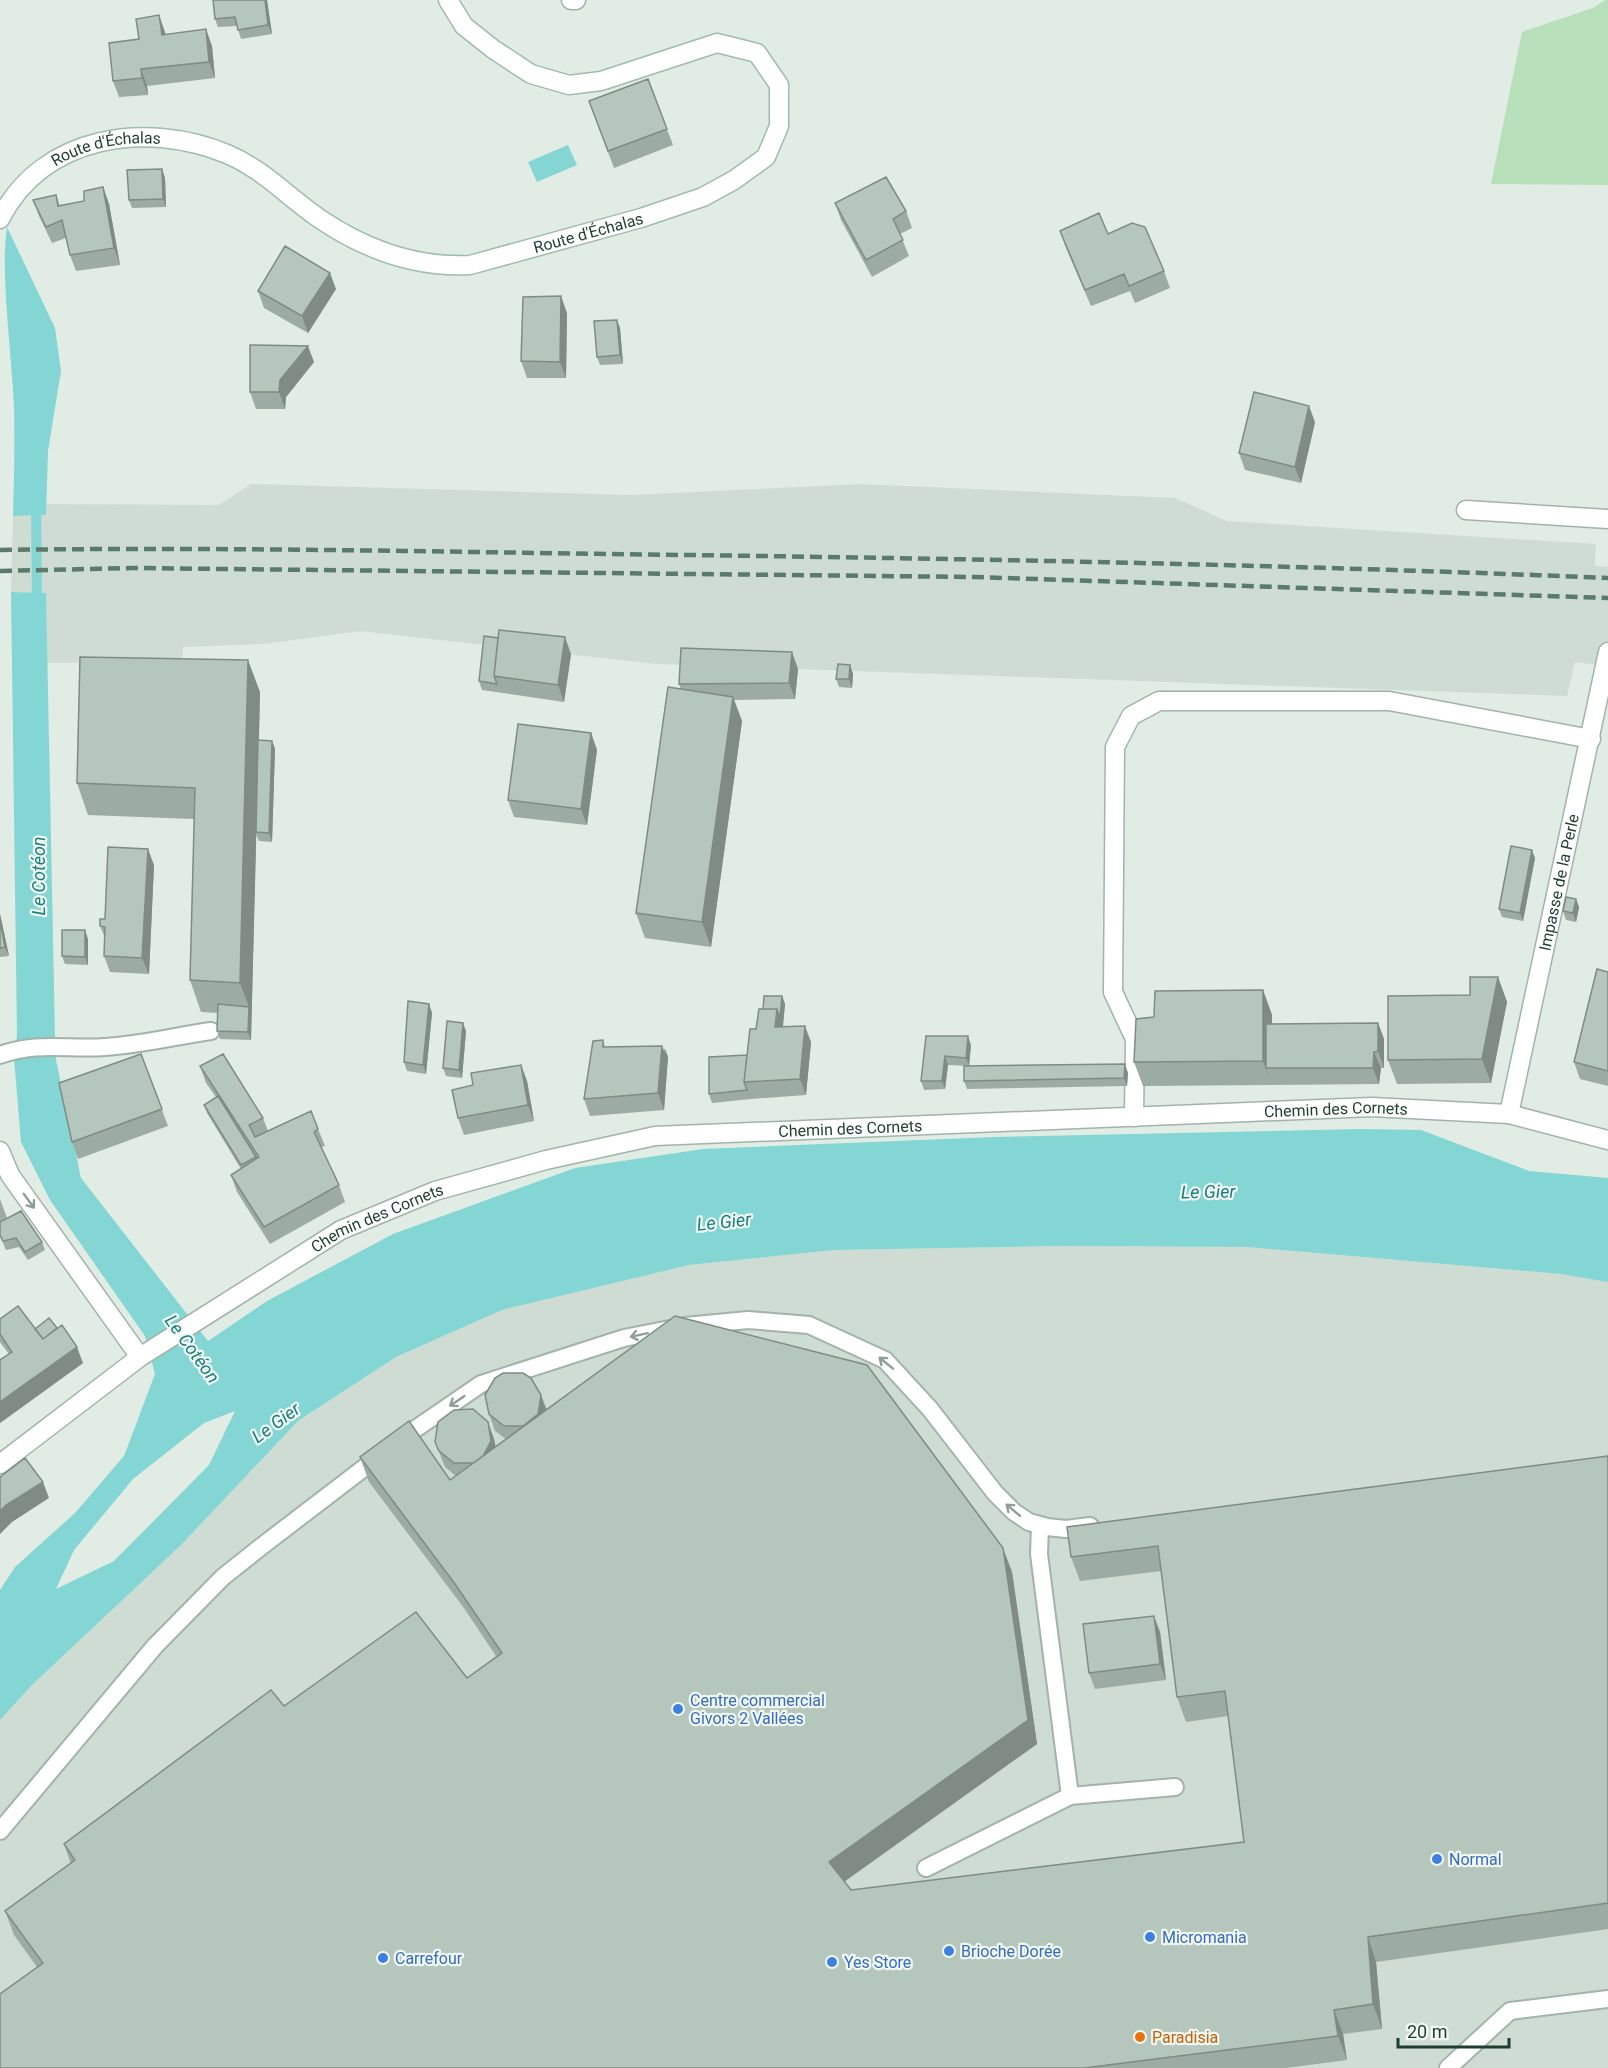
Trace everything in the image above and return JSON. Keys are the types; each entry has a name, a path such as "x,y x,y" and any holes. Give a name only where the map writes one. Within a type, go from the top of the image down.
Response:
{"street":[{"name":"Route d'Échalas","path":"0,219 24,185 67,152 98,141 130,136 164,137 194,142 228,154 255,169 320,219 354,239 388,254 412,262 440,266 470,265 641,218 703,197 735,180 766,156 779,126 779,85 757,53 717,43 601,81 569,85 531,74 493,49 464,26 448,0"},
{"path":"571,0 576,0"},
{"path":"1466,510 1608,519"},
{"name":"Impasse de la Perle","path":"1509,1114 1608,652"},
{"path":"1134,1117 1135,1039 1113,992 1115,747 1131,716 1159,701 1389,701 1591,739"},
{"name":"Chemin des Cornets","path":"0,1464 140,1357 341,1230 435,1191 546,1160 655,1136 1372,1107 1509,1114 1608,1140"},
{"path":"0,1151 10,1175 140,1357"}],"lane":[{"path":"6,1053 60,1045 105,1048 211,1031"},
{"path":"0,1831 155,1646 223,1577 411,1432 481,1384 624,1338 685,1326 748,1320 809,1324 885,1360 930,1409 995,1493 1014,1512 1029,1522 1066,1529 1101,1524"},
{"path":"1040,1525 1039,1554 1070,1796"},
{"path":"926,1868 1070,1796 1175,1787"},
{"path":"1448,2068 1510,2011 1608,1999"}],"shaded area":[{"path":"251,484 632,495 860,484 1175,498 1227,521 1596,544 1595,566 1608,567 1608,666 1575,662 1567,696 657,664 360,631 264,644 183,647 182,661 47,663 46,593 11,592 13,516 46,515 47,504 219,505"},
{"name":"Centre commercial Givors 2 Vallées","path":"1067,1246 1247,1247 1561,1274 1608,1282 1608,2068 0,2068 0,1720 32,1685 181,1545 298,1421 396,1357 502,1310 689,1265 833,1250"}],"green space":[{"path":"1608,0 1608,185 1491,184 1522,32 1593,8"}],"water":[{"path":"568,145 577,165 537,182 528,162"},
{"path":"7,227 55,328 61,371 48,451 46,515 13,516 14,421 5,266"},
{"name":"Le Gier","path":"11,592 46,593 56,1060 81,1178 208,1341 267,1301 393,1234 575,1168 703,1149 994,1137 1360,1129 1421,1130 1529,1171 1608,1178 1608,1282 1561,1274 1247,1247 1067,1246 833,1250 689,1265 502,1310 396,1357 298,1421 181,1545 32,1685 0,1720 0,1590 15,1567 75,1513 124,1456 155,1374 145,1336 50,1200 21,1142 14,1058 17,1035","holes":["235,1411 209,1465 114,1561 56,1589 74,1550 133,1479 204,1423"]}],"building":[{"path":"213,0 265,0 268,25 238,30 235,17 215,19"},
{"path":"159,15 162,35 206,29 209,62 141,69 142,78 113,81 109,43 139,39 136,19"},
{"path":"648,79 667,129 608,151 589,101"},
{"path":"162,169 163,199 129,200 127,170"},
{"path":"886,177 906,211 893,219 903,240 866,260 835,203"},
{"path":"103,187 114,248 70,255 62,220 46,227 33,200 56,195 58,206 84,201 84,191"},
{"path":"1099,213 1108,234 1132,223 1145,227 1164,271 1129,286 1124,274 1085,290 1060,231"},
{"path":"285,246 330,273 302,316 258,291"},
{"path":"561,296 560,362 521,361 523,297"},
{"path":"617,320 620,355 597,357 594,321"},
{"path":"250,345 308,346 280,380 279,392 250,392"},
{"path":"1254,392 1309,406 1295,467 1239,453"},
{"path":"499,630 565,637 558,685 494,676"},
{"path":"484,636 498,638 494,676 497,684 479,681"},
{"path":"681,648 792,652 789,683 679,684"},
{"path":"80,657 248,660 240,983 190,980 195,788 77,783"},
{"path":"838,664 850,665 849,679 836,679"},
{"path":"668,687 733,697 702,922 636,913"},
{"path":"518,724 591,733 581,809 508,800"},
{"path":"258,740 272,741 269,833 256,832"},
{"path":"1511,846 1532,850 1520,913 1499,909"},
{"path":"108,847 148,849 142,958 104,956 105,927 100,926 100,919 105,919"},
{"path":"1566,897 1576,899 1573,913 1563,911"},
{"path":"0,920 5,947 0,948"},
{"path":"62,930 85,930 85,957 62,956"},
{"path":"1597,969 1608,972 1608,1071 1574,1062"},
{"path":"1470,977 1498,977 1482,1059 1388,1060 1388,996 1470,995"},
{"path":"1263,990 1263,1061 1134,1062 1136,1019 1154,1017 1155,991"},
{"path":"764,996 782,996 780,1018 777,1009 763,1009"},
{"path":"408,1001 429,1004 423,1065 404,1062"},
{"path":"218,1004 249,1007 248,1032 217,1031"},
{"path":"759,1009 777,1009 775,1027 805,1026 800,1079 744,1082 750,1029 756,1029"},
{"path":"447,1021 463,1023 459,1070 443,1068"},
{"path":"1378,1023 1378,1051 1374,1052 1373,1068 1266,1068 1266,1024"},
{"path":"926,1036 968,1036 966,1058 945,1056 942,1081 921,1081"},
{"path":"603,1040 603,1047 662,1046 658,1093 584,1099 593,1041"},
{"path":"141,1054 162,1109 72,1142 59,1083"},
{"path":"223,1054 263,1118 249,1125 255,1137 311,1111 318,1129 314,1132 339,1185 264,1227 231,1175 259,1157 200,1066"},
{"path":"747,1055 744,1082 747,1090 709,1094 709,1057"},
{"path":"1125,1064 1124,1078 964,1081 964,1066"},
{"path":"521,1065 528,1105 458,1118 452,1090 473,1085 471,1073"},
{"path":"218,1096 256,1157 241,1165 204,1105"},
{"path":"21,1211 42,1242 25,1252 16,1238 3,1241 0,1235 0,1222"},
{"path":"18,1306 43,1339 62,1325 77,1347 0,1402 0,1360 12,1352 0,1334 0,1319"},
{"name":"Centre commercial Givors 2 Vallées","path":"675,1316 867,1365 1003,1548 1028,1720 829,1862 851,1890 1244,1842 1225,1691 1177,1697 1158,1546 1071,1557 1067,1527 1608,1456 1608,1903 1368,1937 1373,2004 1334,2010 1338,2036 1084,2068 0,2068 0,1994 43,1963 5,1911 75,1860 64,1844 271,1690 284,1706 416,1612 467,1678 502,1653 455,1584 360,1457 409,1421 450,1480"},
{"path":"49,1318 57,1328 43,1339 35,1329"},
{"path":"503,1373 523,1373 531,1378 541,1395 538,1414 523,1426 504,1426 489,1414 485,1395 495,1378"},
{"path":"473,1409 488,1422 491,1441 483,1456 475,1462 454,1463 439,1451 435,1442 438,1422 454,1410"},
{"path":"25,1458 43,1482 0,1511 0,1477"},
{"path":"1154,1616 1160,1664 1089,1673 1083,1624"}],"waterway":[{"name":"Le Cotéon","path":"36,502 37,607"}],"railway":[{"path":"0,550 303,550 856,557 1232,565 1608,578"},
{"path":"0,571 133,568 975,577 1608,598"}],"place":[{"name":"Centre commercial Givors 2 Vallées","path":"678,1709"},
{"name":"Normal","path":"1437,1859"},
{"name":"Micromania","path":"1150,1937"},
{"name":"Brioche Dorée","path":"949,1951"},
{"name":"Carrefour","path":"383,1958"},
{"name":"Yes Store","path":"832,1962"},
{"name":"Paradisia","path":"1140,2037"}]}
